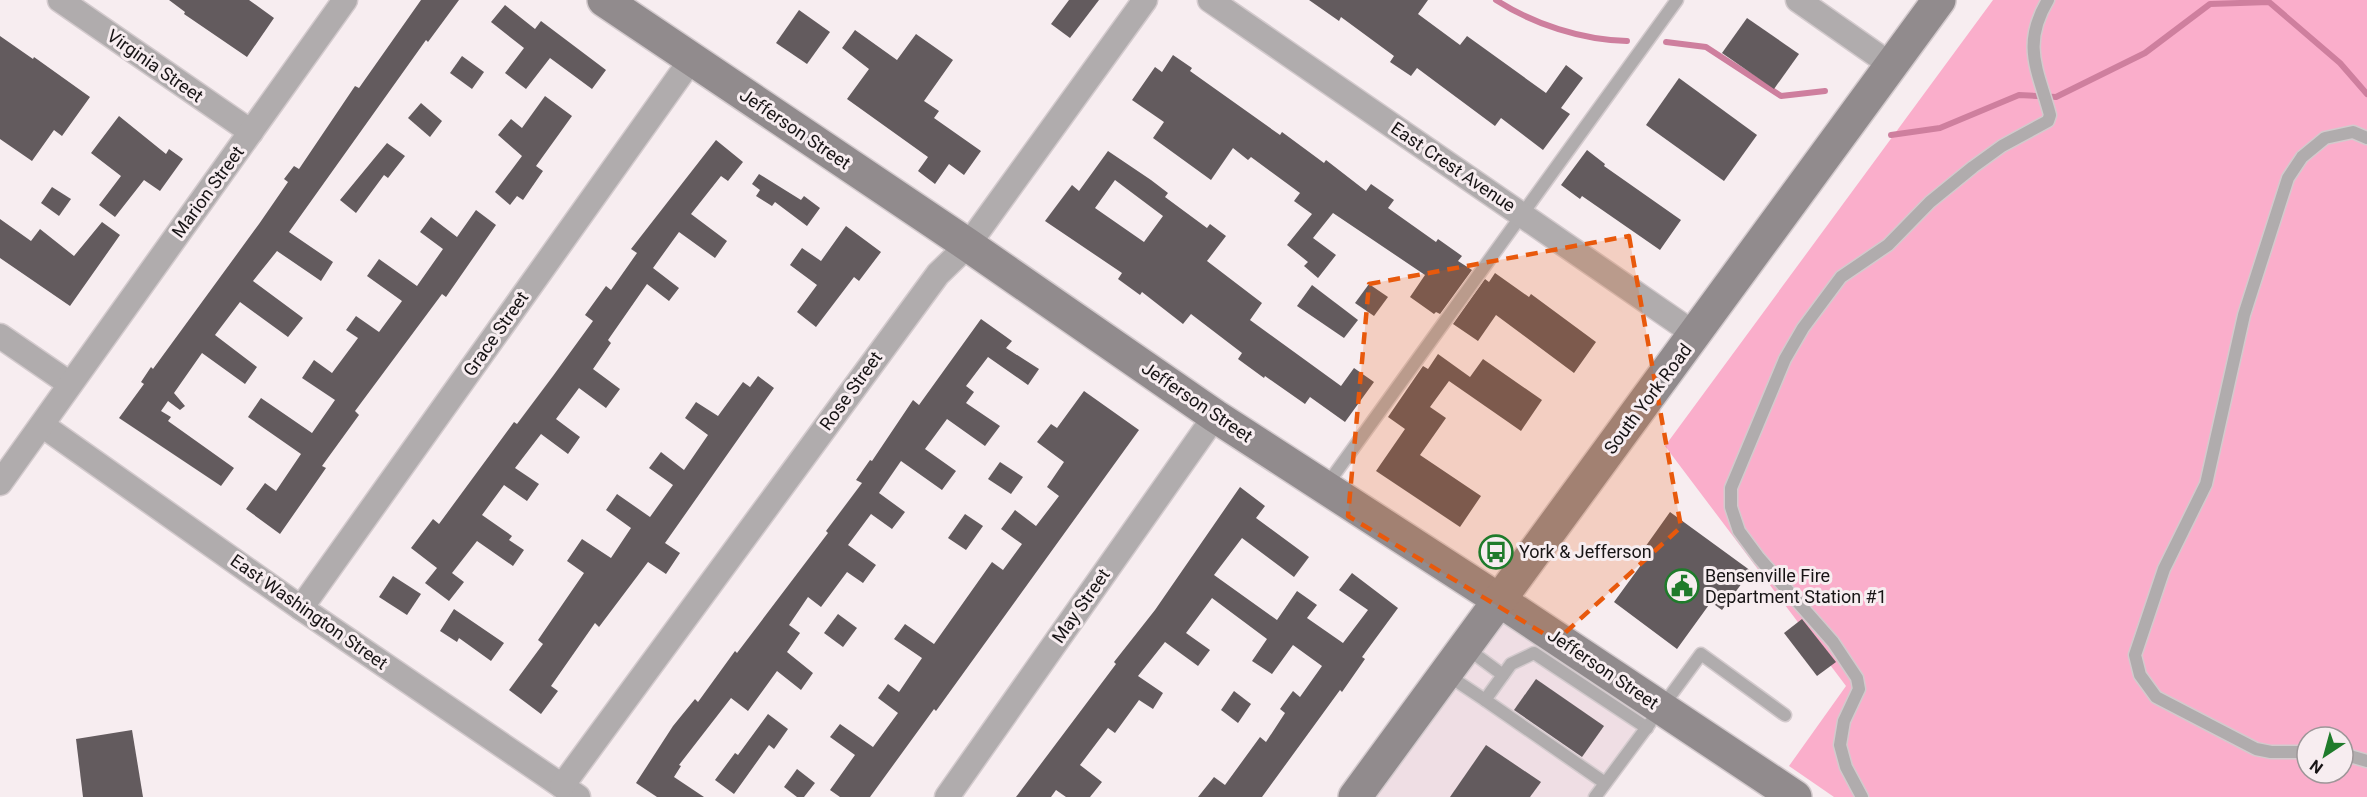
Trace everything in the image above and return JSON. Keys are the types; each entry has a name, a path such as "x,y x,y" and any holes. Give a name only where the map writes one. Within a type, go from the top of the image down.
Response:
{"street":[{"name":"Virginia Street","path":"60,0 251,132"},
{"name":"Marion Street","path":"42,425 345,0"},
{"name":"Jefferson Street","path":"604,0 968,245 1215,416 1499,600 1541,643 1654,718 1795,797"},
{"name":"Rose Street","path":"570,791 938,274 968,245 1145,0"},
{"name":"East Crest Avenue","path":"1210,0 1696,335"},
{"path":"1798,0 1892,65"},
{"name":"South York Road","path":"1355,797 1696,335 1939,0"},
{"name":"Grace Street","path":"301,608 692,60"},
{"path":"0,336 70,384"},
{"name":"May Street","path":"948,797 1215,416"},
{"path":"0,483 42,425"},
{"name":"East Washington Street","path":"42,425 301,608 570,791"}],"lane":[{"path":"1325,487 1677,0"},
{"path":"1862,797 1846,767 1840,745 1844,721 1859,689 1857,678 1833,642 1759,558 1739,531 1731,507 1731,488 1785,359 1829,291 1847,272 1888,245 1961,176 2002,146 2048,121 2049,110 2033,55 2032,39 2048,0"},
{"path":"2295,752 2271,752 2256,749 2166,704 2152,694 2143,682 2137,669 2135,655 2160,577 2206,484 2244,315 2288,178 2302,157 2325,138 2352,132 2367,138"},
{"path":"1485,700 1510,664 1541,643"},
{"path":"1465,646 1503,675"},
{"path":"1595,797 1701,654 1785,715"},
{"path":"1446,674 1605,783"}],"highlighted area":[{"path":"1629,236 1681,527 1556,641 1348,516 1369,284"}],"shaded area":[{"path":"1993,0 2367,0 2367,797 1834,797 1789,766 1846,686 1665,446"},
{"path":"1499,608 1654,711 1590,797 1361,797"}],"building":[{"path":"169,0 249,0 274,18 247,57 184,14 185,12"},
{"path":"421,0 459,0 428,42 426,40 289,232 333,262 321,281 277,251 253,281 303,318 288,337 240,302 215,335 257,367 245,384 202,353 174,393 185,406 180,410 168,401 161,411 171,417 168,421 234,468 221,486 119,418 144,384 141,382 151,367 153,369 288,182 284,179 294,166 299,169 355,86 359,88"},
{"path":"1069,0 1099,0 1070,38 1051,24"},
{"path":"1309,0 1428,0 1418,14 1460,45 1467,36 1546,93 1566,65 1583,78 1561,108 1570,114 1543,150 1501,118 1495,126 1417,68 1411,76 1390,62 1394,56 1341,17 1339,21"},
{"path":"505,5 535,29 541,21 606,70 592,89 550,58 526,89 505,73 524,48 491,22"},
{"path":"799,10 830,32 807,64 776,43"},
{"path":"1747,18 1799,54 1774,89 1722,53"},
{"path":"855,30 897,60 916,34 953,60 924,101 939,111 934,118 981,151 964,175 949,164 935,184 918,171 928,157 847,99 869,69 842,48"},
{"path":"0,36 90,97 62,136 54,130 32,161 0,139"},
{"path":"1173,55 1192,68 1190,71 1280,135 1282,132 1324,163 1326,160 1366,191 1371,184 1394,200 1388,208 1436,242 1438,239 1462,256 1458,261 1472,270 1440,314 1436,312 1434,314 1410,297 1425,275 1333,213 1313,238 1336,255 1318,278 1304,266 1308,262 1287,245 1312,214 1294,201 1300,193 1251,157 1248,160 1233,148 1211,180 1153,138 1164,122 1132,100 1155,67 1162,72"},
{"path":"462,56 484,72 472,89 450,73"},
{"path":"1679,78 1757,135 1724,181 1646,125"},
{"path":"545,96 572,116 536,166 543,171 523,200 517,196 510,205 495,192 522,156 498,135 511,119 522,128"},
{"path":"421,103 442,121 430,137 408,118"},
{"path":"119,116 166,154 169,149 183,159 160,191 144,180 115,217 99,205 121,176 91,153"},
{"path":"716,140 743,162 728,181 721,176 691,214 727,241 715,258 679,232 653,268 679,288 669,301 647,284 608,340 611,343 593,369 620,389 606,408 579,388 556,419 580,437 568,454 541,434 515,468 539,484 527,501 504,485 482,515 512,536 509,540 524,550 513,566 477,541 452,573 464,582 449,601 425,583 437,568 411,548 433,519 439,524 514,422 517,424 553,376 593,321 585,315 606,286 611,290 637,253 631,249"},
{"path":"387,143 405,156 388,178 384,175 356,213 340,200"},
{"path":"1587,150 1605,164 1604,166 1681,220 1660,250 1582,196 1580,199 1561,185"},
{"path":"1108,151 1168,193 1165,197 1207,228 1210,224 1226,236 1207,261 1262,303 1250,320 1341,386 1354,368 1374,382 1345,422 1310,397 1305,404 1265,376 1264,378 1238,359 1242,353 1191,314 1183,324 1142,292 1140,295 1118,279 1122,273 1045,221 1072,185 1079,191","holes":["1115,180 1163,216 1144,242 1095,208"]},
{"path":"759,174 801,200 804,196 820,208 807,226 775,202 772,206 756,196 760,190 752,184"},
{"path":"52,187 71,199 59,216 41,203"},
{"path":"476,210 496,225 446,297 442,294 355,411 359,415 322,466 326,468 280,534 246,509 265,483 276,491 301,454 248,417 261,398 312,433 335,400 302,378 314,360 332,373 358,338 346,330 356,316 379,332 402,301 367,276 379,259 417,286 443,249 420,232 431,217 457,237"},
{"path":"0,219 31,241 40,229 74,256 102,222 120,235 70,306 0,258"},
{"path":"846,226 881,252 859,281 854,277 816,327 797,312 817,285 790,265 802,248 821,261"},
{"path":"1495,273 1529,297 1531,294 1596,342 1574,373 1496,315 1478,341 1453,324 1485,279 1489,282"},
{"path":"1369,284 1388,297 1374,316 1355,303"},
{"path":"1312,285 1358,320 1344,338 1297,306"},
{"path":"981,319 1012,341 1006,348 1039,369 1028,385 988,357 966,386 974,392 966,403 1000,426 985,446 947,419 925,449 956,471 942,490 901,461 879,493 905,512 892,529 871,514 848,545 876,565 863,583 847,572 821,607 808,597 789,625 800,633 787,652 813,673 801,690 777,671 748,711 731,698 679,765 681,766 674,777 704,797 657,797 636,783 673,726 695,699 698,702 828,533 826,531 862,483 856,480 870,460 872,461 913,400 919,405"},
{"path":"1438,354 1470,377 1483,359 1542,400 1521,431 1449,381 1430,407 1446,418 1420,455 1481,496 1460,527 1376,471 1405,429 1388,417 1423,366 1428,369"},
{"path":"758,376 774,388 665,543 680,553 666,574 648,562 599,627 595,623 551,686 558,691 541,714 509,690 543,644 538,640 584,573 567,561 582,539 611,558 631,528 606,510 617,494 650,517 673,485 649,468 661,452 684,470 708,435 685,418 696,402 718,416 743,382 750,387"},
{"path":"1084,391 1139,430 936,711 934,709 870,797 840,797 830,790 855,755 830,737 840,724 873,747 898,713 878,698 888,684 899,692 922,658 894,639 905,624 934,644 992,562 1003,570 1022,544 1001,529 1015,510 1036,526 1059,496 1047,487 1064,462 1037,442 1051,424 1057,428"},
{"path":"1000,462 1023,477 1011,494 988,479"},
{"path":"1240,487 1265,506 1256,518 1309,557 1294,577 1242,538 1214,575 1277,620 1297,591 1317,605 1307,618 1343,643 1368,610 1339,590 1352,573 1398,608 1362,657 1365,659 1342,692 1340,690 1262,797 1198,797 1214,777 1225,785 1260,737 1266,742 1285,713 1280,709 1293,691 1300,697 1322,666 1293,645 1272,674 1252,661 1267,639 1212,598 1186,633 1210,650 1198,666 1165,642 1138,676 1163,693 1153,709 1139,700 1115,733 1108,728 1080,765 1102,782 1090,797 1066,797 1056,790 1051,797 1016,797 1116,664 1114,662 1155,610"},
{"name":"Bensenville Fire Department Station #1","path":"1670,512 1751,571 1722,610 1711,602 1677,649 1614,602 1649,554 1643,550"},
{"path":"965,514 983,526 966,550 948,538"},
{"path":"393,576 421,594 407,615 379,597"},
{"path":"454,609 504,643 491,661 459,638 457,642 440,631"},
{"path":"838,614 857,628 843,647 824,633"},
{"path":"1802,619 1836,662 1817,676 1784,633"},
{"path":"1536,679 1604,726 1582,757 1514,710"},
{"path":"1234,691 1251,704 1238,723 1221,710"},
{"path":"768,714 788,729 774,749 769,745 734,794 715,780 735,753 738,755"},
{"path":"132,730 143,797 83,797 76,739"},
{"path":"1486,745 1541,782 1530,797 1450,797"},
{"path":"797,769 815,783 804,797 797,797 784,787"}],"waterway":[{"path":"1496,0 1510,9 1558,29 1593,38 1627,41"},
{"path":"1891,135 1940,128 2019,95 2056,97 2145,53 2210,4 2269,2 2340,63 2367,94"},
{"path":"1666,42 1706,47 1781,96 1825,91"}],"place":[{"name":"York & Jefferson","path":"1496,552"},
{"name":"Bensenville Fire Department Station #1","path":"1682,586"}]}
